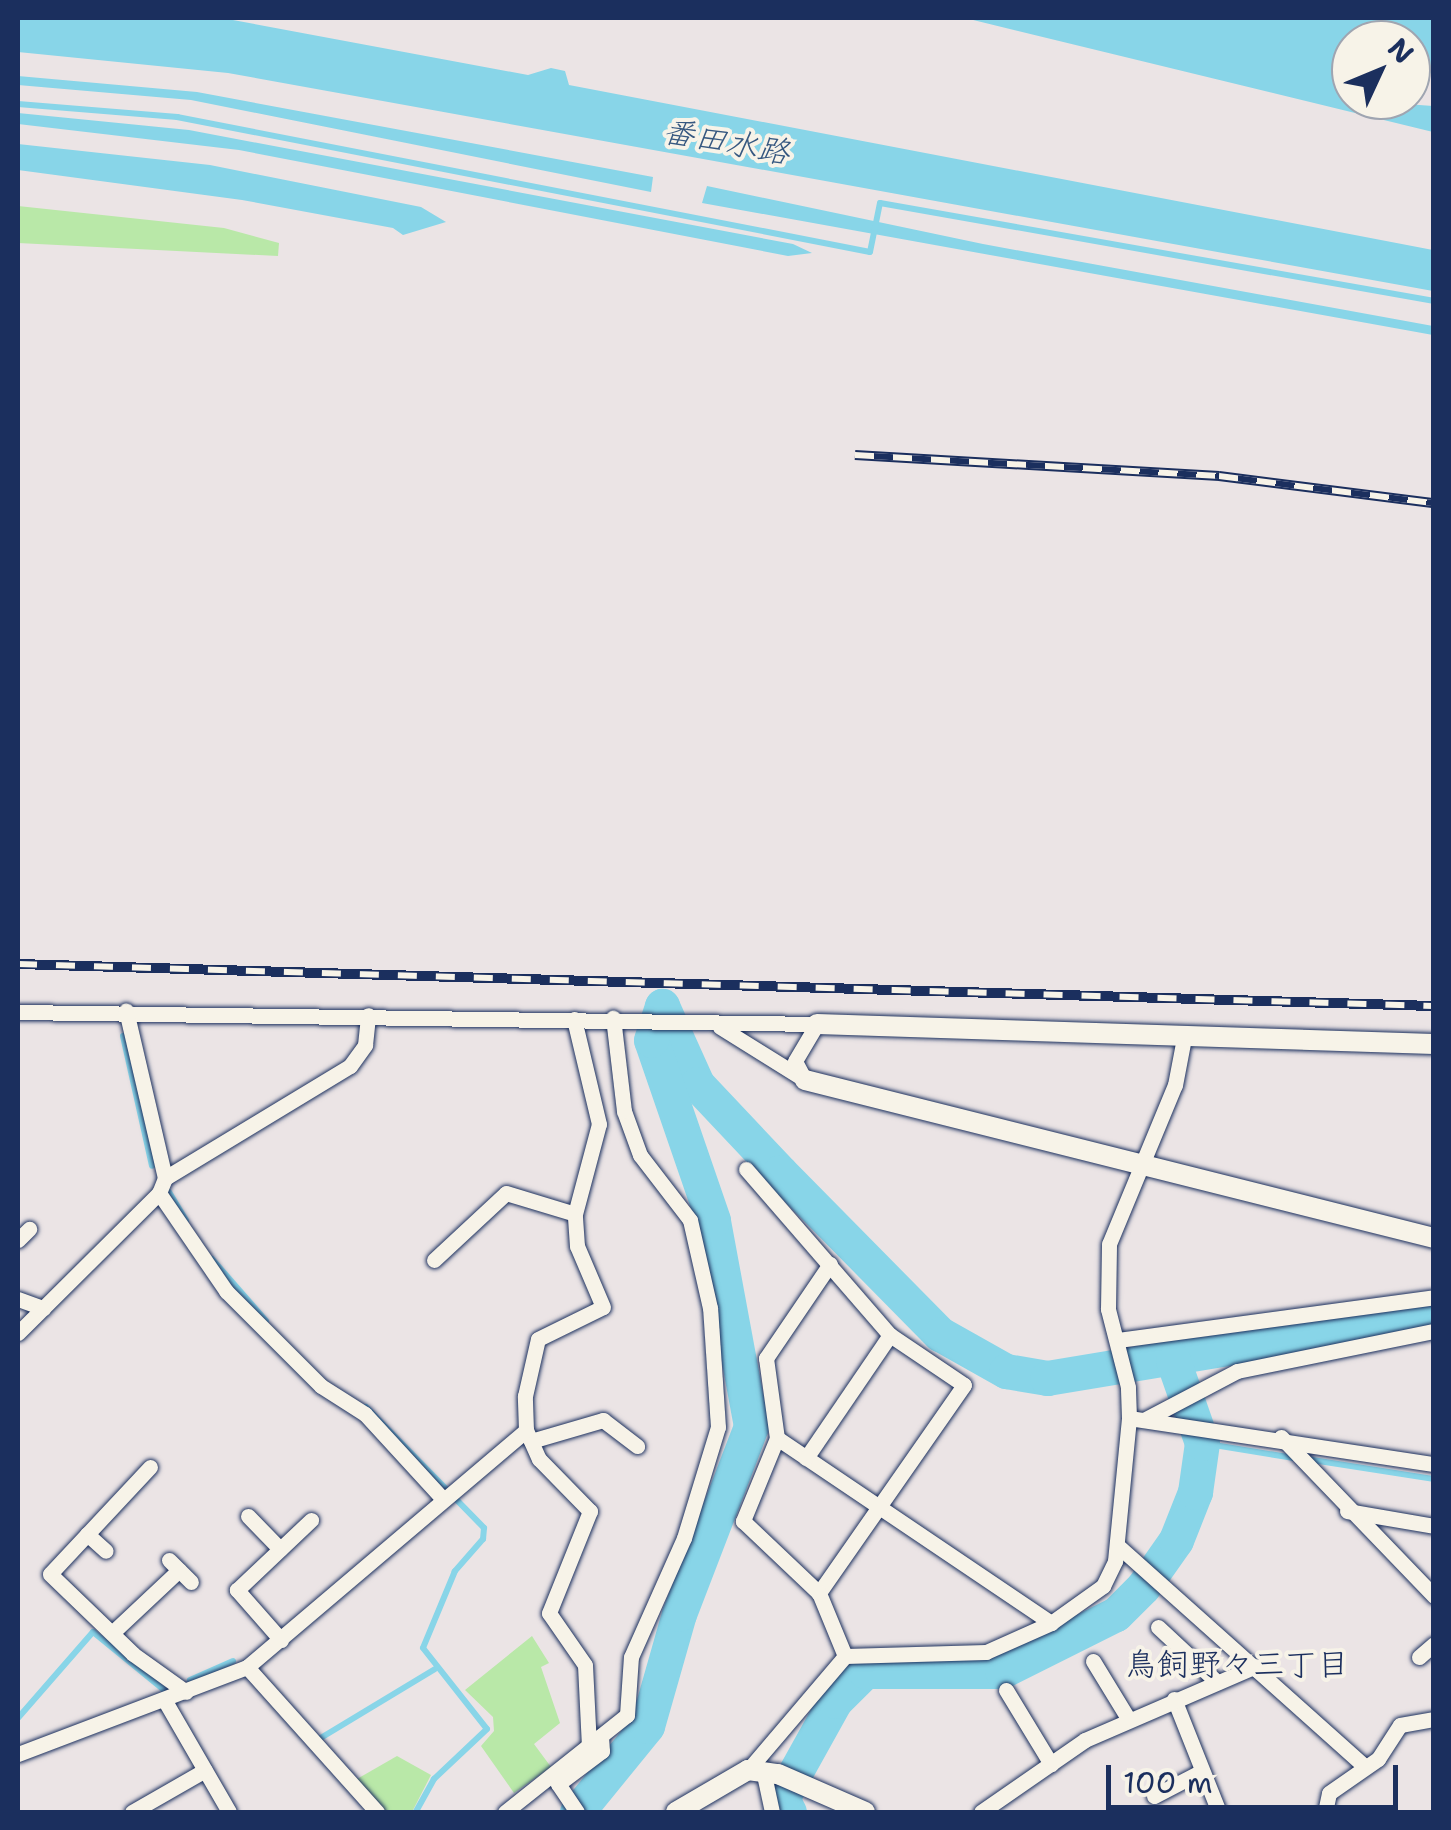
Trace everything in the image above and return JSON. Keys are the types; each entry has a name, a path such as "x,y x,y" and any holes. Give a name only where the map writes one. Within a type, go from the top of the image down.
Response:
{"street":[{"path":"18,1012 126,1010 614,1018 1434,1044"},
{"path":"126,1010 162,1185 226,1292 321,1386 364,1414 449,1496"},
{"path":"18,1333 162,1185 350,1066 365,1045 368,1015"},
{"path":"505,1812 627,1715 631,1657 684,1538 718,1426 720,1396 690,1220 640,1155 624,1111 614,1018"},
{"path":"574,1019 599,1124 575,1214 576,1246 603,1307 538,1339 525,1396 529,1436 539,1459 590,1511 549,1614 585,1665 596,1741 602,1751 558,1784 577,1812"},
{"path":"707,1023 805,1080 1434,1238"},
{"path":"805,1080 796,1060 818,1024"},
{"path":"845,1656 986,1652 1051,1623 1103,1586 1117,1545 1136,1419 1104,1275 1109,1244 1175,1086 1184,1038"},
{"path":"746,1169 890,1335 964,1385 820,1593"},
{"path":"434,1260 506,1193 575,1214"},
{"path":"830,1264 766,1358 777,1438 743,1522 820,1593 845,1656"},
{"path":"1119,1346 1434,1297"},
{"path":"18,1298 43,1308"},
{"path":"1136,1419 1227,1376 1434,1331"},
{"path":"806,1458 890,1335"},
{"path":"1136,1419 1280,1437 1434,1464"},
{"path":"20,1750 165,1701 247,1666 449,1496 529,1436 603,1420 637,1446"},
{"path":"1280,1437 1348,1512 1434,1596"},
{"path":"777,1438 1051,1623"},
{"path":"150,1467 50,1574 112,1634 186,1692"},
{"path":"1348,1512 1434,1526"},
{"path":"248,1516 280,1549"},
{"path":"282,1640 237,1590 310,1520"},
{"path":"87,1534 106,1551"},
{"path":"1117,1545 1365,1767"},
{"path":"112,1634 174,1565 190,1582"},
{"path":"1158,1627 1217,1682"},
{"path":"1419,1657 1434,1644"},
{"path":"689,1810 763,1771 845,1656"},
{"path":"1093,1661 1130,1720"},
{"path":"247,1666 377,1812"},
{"path":"982,1812 1051,1764 1130,1720 1256,1666"},
{"path":"1006,1690 1051,1764"},
{"path":"1174,1699 1219,1812"},
{"path":"165,1701 230,1812"},
{"path":"1325,1812 1329,1793 1378,1760 1400,1725 1434,1719"},
{"path":"132,1812 205,1770"},
{"path":"763,1771 865,1812"},
{"path":"763,1771 772,1812"},
{"path":"1154,1796 1202,1771"}],"green space":[{"path":"18,206 224,228 279,243 278,256 18,243"},
{"path":"532,1636 549,1663 541,1667 560,1723 534,1744 551,1767 514,1793 481,1746 494,1731 493,1717 465,1690"},
{"path":"397,1756 431,1775 412,1812 385,1812 357,1779"}],"water":[{"name":"番田水路","path":"18,18 222,18 528,75 551,68 565,71 569,85 1433,250 1433,291 228,73 18,52"},
{"path":"965,18 1433,18 1431,73 1431,20 1331,20 1331,107"},
{"path":"18,76 197,92 653,177 651,192 191,100 18,85"},
{"path":"1433,106 1433,132 1384,120 1431,120"},
{"path":"18,113 189,130 793,244 812,253 788,256 239,150 18,124"},
{"path":"18,144 210,165 421,207 446,222 403,235 393,228 242,200 18,170"},
{"path":"707,186 983,244 1433,326 1433,335 702,203"}],"waterway":[{"path":"18,104 177,117 870,252 880,203 1434,301"},
{"path":"662,1006 697,1084 940,1334 1006,1371 1047,1378 1434,1314"},
{"path":"577,1812 647,1726 679,1614 751,1426 713,1220 651,1040 662,1006"},
{"path":"123,1036 152,1166"},
{"path":"169,1192 186,1220"},
{"path":"212,1259 266,1321"},
{"path":"789,1812 782,1799 796,1771 835,1701 865,1671 1002,1671 1116,1614 1143,1587 1176,1540 1195,1492 1202,1443 1173,1360"},
{"path":"366,1407 484,1528 483,1539 455,1571 423,1648 487,1729 434,1779 416,1812"},
{"path":"1202,1443 1294,1458"},
{"path":"1306,1459 1434,1479"},
{"path":"18,1718 93,1632 164,1690"},
{"path":"190,1680 233,1661"},
{"path":"319,1739 435,1669"}],"railway":[{"path":"855,455 1219,476 1434,503"},
{"path":"18,964 1434,1006"}],"district":[{"name":"鳥飼野々三丁目","path":"1237,1664"}]}
